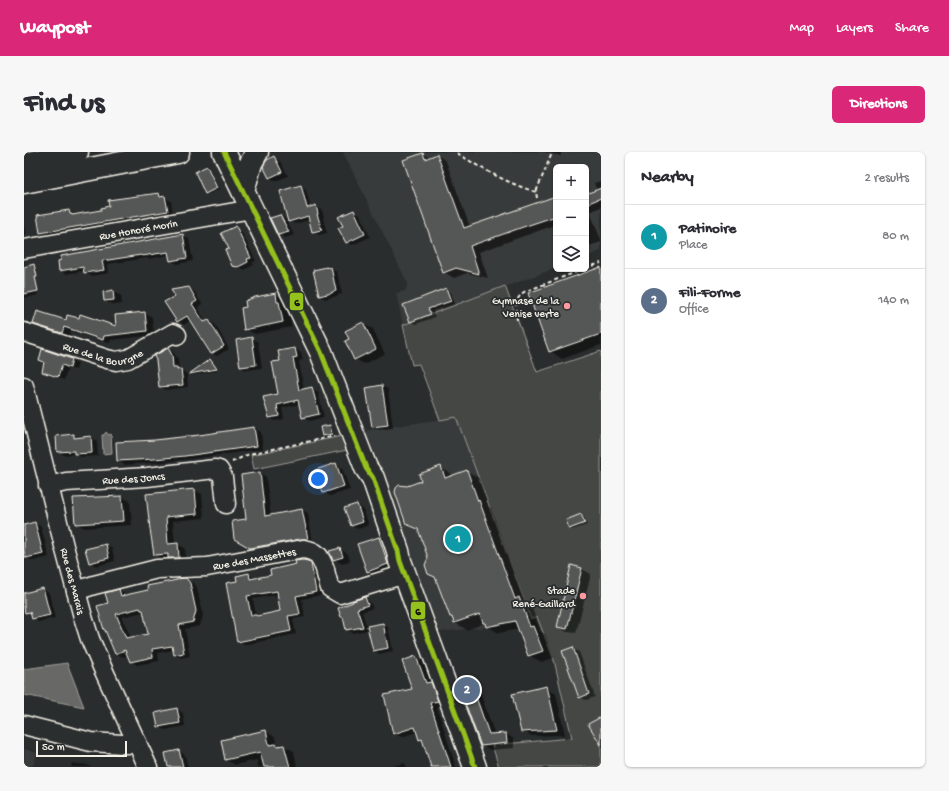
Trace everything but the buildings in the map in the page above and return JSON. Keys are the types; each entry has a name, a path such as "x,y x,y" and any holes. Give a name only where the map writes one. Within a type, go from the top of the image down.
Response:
{"main road":[{"path":"24,164 77,152"},
{"path":"24,182 178,152"},
{"path":"224,152 321,352 366,468 373,478 398,550 402,568 475,767"},
{"path":"247,200 251,163 257,152"}],"street":[{"name":"Rue Honoré Morin","path":"24,250 247,200"},
{"name":"Rue de la Bourgne","path":"24,332 116,361 128,359 173,333 177,335"},
{"name":"Rue des Marais","path":"24,390 48,486 90,639 148,767"},
{"name":"Rue des Joncs","path":"48,486 66,482 128,479 209,469 219,470"},
{"path":"219,470 223,477 226,504"},
{"name":"Rue des Massettes","path":"76,591 156,569 207,567 303,549 316,553 321,559 330,588 340,594 402,568"},
{"path":"24,725 91,742 131,744 137,742"}],"path":[{"path":"457,153 476,166 495,176 536,192"},
{"path":"538,198 536,192 552,153"},
{"path":"589,268 601,263"},
{"path":"517,320 517,302 518,298 524,292 577,272"},
{"path":"219,470 249,454 340,435 351,430"}],"shaded area":[{"path":"343,152 601,152 601,251 589,256 589,164 553,164 553,269 403,325 396,293 405,291 408,284"},
{"path":"505,286 537,372 601,351 601,767 499,767 492,745 572,738 554,660 537,617 531,619 456,417 440,420 419,364 412,365 403,325"},
{"path":"456,417 531,619 486,627 440,632 383,474 363,431"},
{"path":"106,432 109,435 111,434 112,453 103,454 102,435"},
{"path":"342,436 347,450 254,469 251,455"},
{"path":"67,663 84,707 24,695 24,669"},
{"path":"24,749 38,753 32,767 24,767"}],"transit line":[{"name":"6","path":"224,152 321,352 366,468 373,478 400,561 475,767"}],"place":[{"name":"Gymnase de la Venise verte","path":"567,306"},
{"name":"Patinoire","path":"458,539"},
{"name":"Stade René-Gaillard","path":"583,596"},
{"name":"Fili-Forme","path":"467,690"}]}
